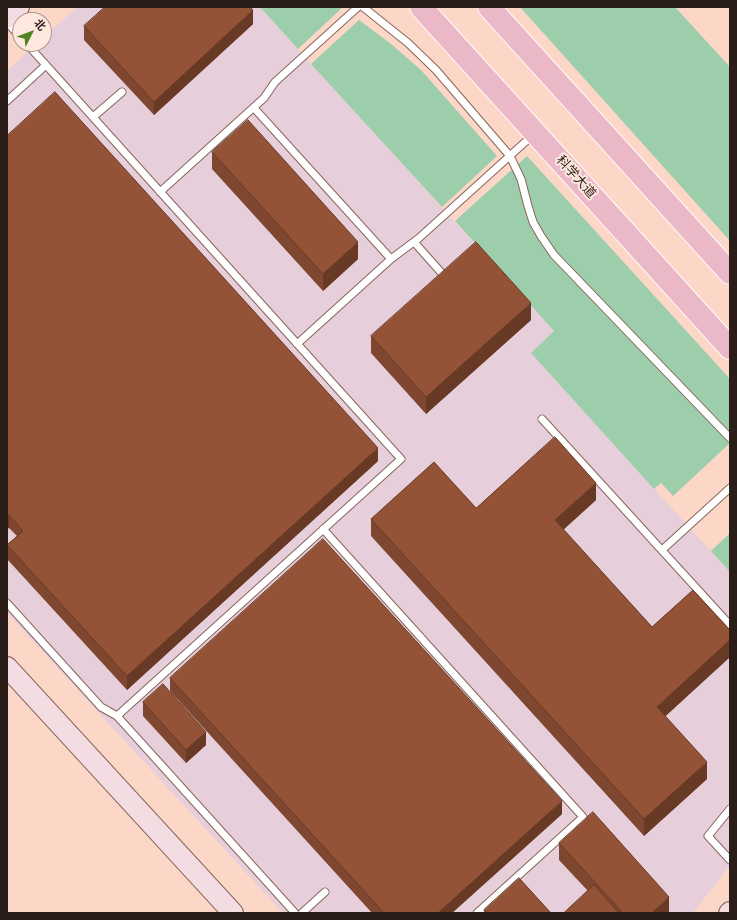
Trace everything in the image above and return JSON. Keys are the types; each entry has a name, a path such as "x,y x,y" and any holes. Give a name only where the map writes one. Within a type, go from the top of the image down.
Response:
{"main road":[{"name":"科学大道","path":"421,7 730,348"},
{"path":"489,7 730,273"}],"street":[{"path":"7,18 19,7"},
{"path":"7,666 233,913"}],"lane":[{"path":"160,192 254,108 264,98 275,82 358,7"},
{"path":"363,7 408,43 436,70 510,156 521,178 533,222 540,236 554,255 730,438"},
{"path":"34,52 401,459 117,716"},
{"path":"7,101 46,65"},
{"path":"93,118 122,92"},
{"path":"254,108 391,259"},
{"path":"298,344 391,259 414,242 535,133"},
{"path":"414,242 446,278"},
{"path":"542,420 730,626"},
{"path":"662,550 730,488"},
{"path":"323,530 583,817 477,913"},
{"path":"7,603 101,707 117,716 295,913"},
{"path":"730,809 708,836 730,860"},
{"path":"302,913 325,892"}],"shaded area":[{"path":"77,7 260,7 554,331 531,353 730,572 730,865 693,913 283,913 7,613 7,71 27,52 52,52 52,30"}],"green space":[{"path":"260,7 343,7 298,49"},
{"path":"520,7 675,7 730,67 730,241"},
{"path":"359,20 390,43 421,70 497,156 442,207 311,64"},
{"path":"527,156 730,379 730,443 673,496 661,483 654,489 531,353 554,331 455,221"},
{"path":"730,533 730,572 711,551"}],"building":[{"path":"105,7 250,7 253,10 154,102 84,26"},
{"path":"55,92 378,448 127,676 7,545 23,531 9,515 7,516 7,136"},
{"path":"248,120 358,242 323,274 212,152"},
{"path":"476,242 531,303 426,397 371,336"},
{"path":"555,437 596,483 555,520 652,627 693,590 730,630 730,640 657,707 707,762 644,819 371,519 434,462 476,508"},
{"path":"323,539 562,801 438,913 384,913 170,678"},
{"path":"163,684 206,732 186,750 143,702"},
{"path":"593,812 669,897 652,913 623,913 559,843"},
{"path":"519,878 551,913 487,913 484,910"},
{"path":"594,885 619,913 564,913"}]}
